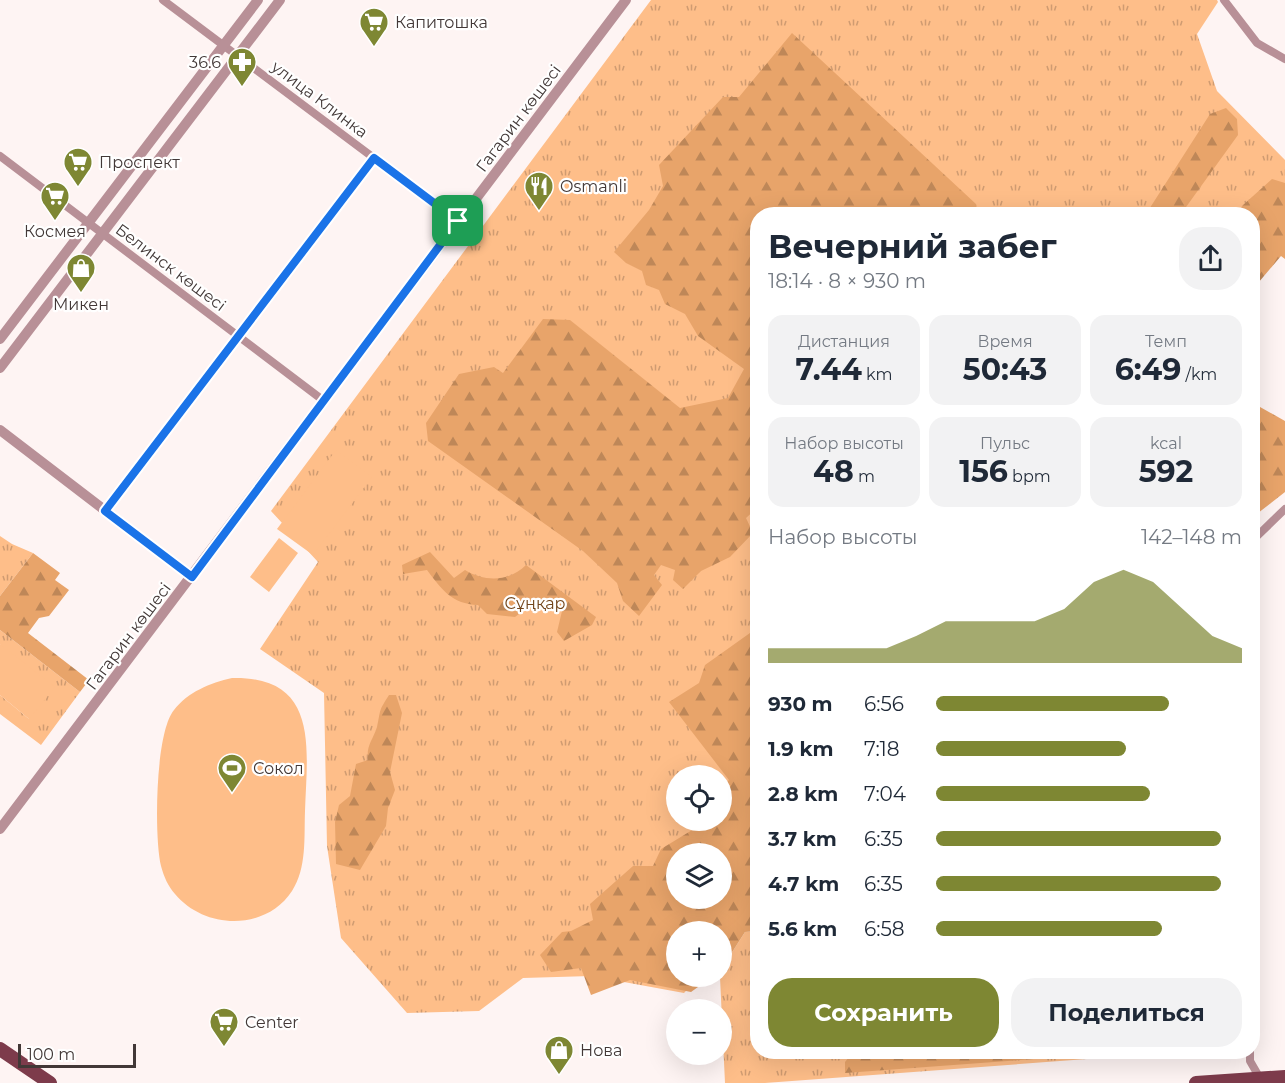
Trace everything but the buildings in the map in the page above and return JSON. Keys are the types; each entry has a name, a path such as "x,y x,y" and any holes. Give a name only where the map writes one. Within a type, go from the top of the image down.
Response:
{"main road":[{"path":"0,1049 50,1083"},
{"path":"1196,1083 1261,1081 1285,1077"}],"street":[{"name":"улица Клинка","path":"163,0 458,221"},
{"path":"0,339 258,0"},
{"path":"0,368 280,0"},
{"name":"Гагарин көшесі","path":"0,829 626,0"},
{"path":"1224,0 1257,43 1285,59"},
{"name":"Белинск көшесі","path":"0,156 324,401"},
{"path":"105,511 374,158"},
{"path":"0,430 192,577"},
{"path":"1260,533 1285,508"},
{"path":"1250,1059 1261,1081"}],"green space":[{"name":"Сұңқар","path":"651,0 1217,0 1218,2 1197,34 1217,91 1285,160 1285,248 1260,222 1260,207 750,207 750,928 732,929 732,921 666,921 666,987 690,987 684,993 591,976 523,978 479,1011 407,1013 341,938 327,846 324,693 260,649 318,562 271,511"},
{"path":"792,33 977,207 750,207 750,514 746,518 750,527 750,536 730,557 701,571 683,589 673,580 675,570 661,565 654,575 662,585 639,616 623,601 617,583 583,551 428,441 426,423 459,374 494,367 503,373 543,319 570,320 680,408 728,398 744,369 698,336 685,314 665,304 659,290 646,285 642,271 626,263 614,252 649,210 663,186 659,165 723,97 739,97"},
{"path":"1226,108 1237,119 1238,135 1186,207 1150,207 1210,114"},
{"path":"1272,179 1285,183 1285,259 1281,256 1260,281 1260,207 1241,207"},
{"path":"1260,407 1285,421 1285,492 1260,512"},
{"path":"336,450 372,477 313,555 277,529"},
{"path":"0,536 33,553 0,596"},
{"path":"279,538 298,553 269,592 250,577"},
{"path":"430,552 454,578 465,570 481,577 505,577 526,565 596,617 592,625 564,641 557,632 562,611 539,599 515,617 487,614 478,605 461,602 448,595 427,570 403,574 402,565"},
{"path":"33,553 60,573 55,580 69,590 49,616 39,618 28,633 89,680 80,692 0,630 0,596"},
{"path":"0,630 80,692 41,745 0,714 0,695 29,719 0,644"},
{"path":"750,633 750,932 745,932 732,952 732,921 666,921 666,987 698,987 691,992 630,980 591,995 581,968 551,972 540,955 562,932 571,931 593,920 590,904 633,866 653,866 661,849 666,846 666,909 732,909 732,843 671,843 691,831 732,831 732,765 717,765 669,702 699,683 705,665"},
{"path":"0,644 55,687 29,719 0,695"},
{"name":"Сокол","path":"232,678 260,681 281,689 294,703 302,720 307,764 304,852 297,882 281,904 267,913 251,919 235,921 202,914 188,906 175,894 161,866 157,833 160,762 168,722 174,710 186,698 200,689"},
{"path":"389,695 396,695 402,713 390,772 395,790 388,808 386,826 360,870 336,864 335,822 339,805 350,796 356,764 368,760 369,746 377,727 380,711"},
{"path":"745,932 750,932 750,1059 1087,1059 765,1083 725,1083 724,1065 732,1065 732,999 721,999 720,987 732,987 732,952"},
{"path":"847,1059 1034,1059 845,1073 845,1062"}],"place":[{"name":"Капитошка","path":"374,48"},
{"name":"36.6","path":"242,88"},
{"name":"Проспект","path":"78,188"},
{"name":"Osmanli","path":"539,212"},
{"name":"Космея","path":"55,222"},
{"name":"Микен","path":"81,294"},
{"name":"Сокол","path":"232,794"},
{"name":"Center","path":"224,1048"},
{"name":"Нова","path":"559,1076"}],"route":[{"path":"374,158 458,221 192,577 105,511 374,158"}]}
